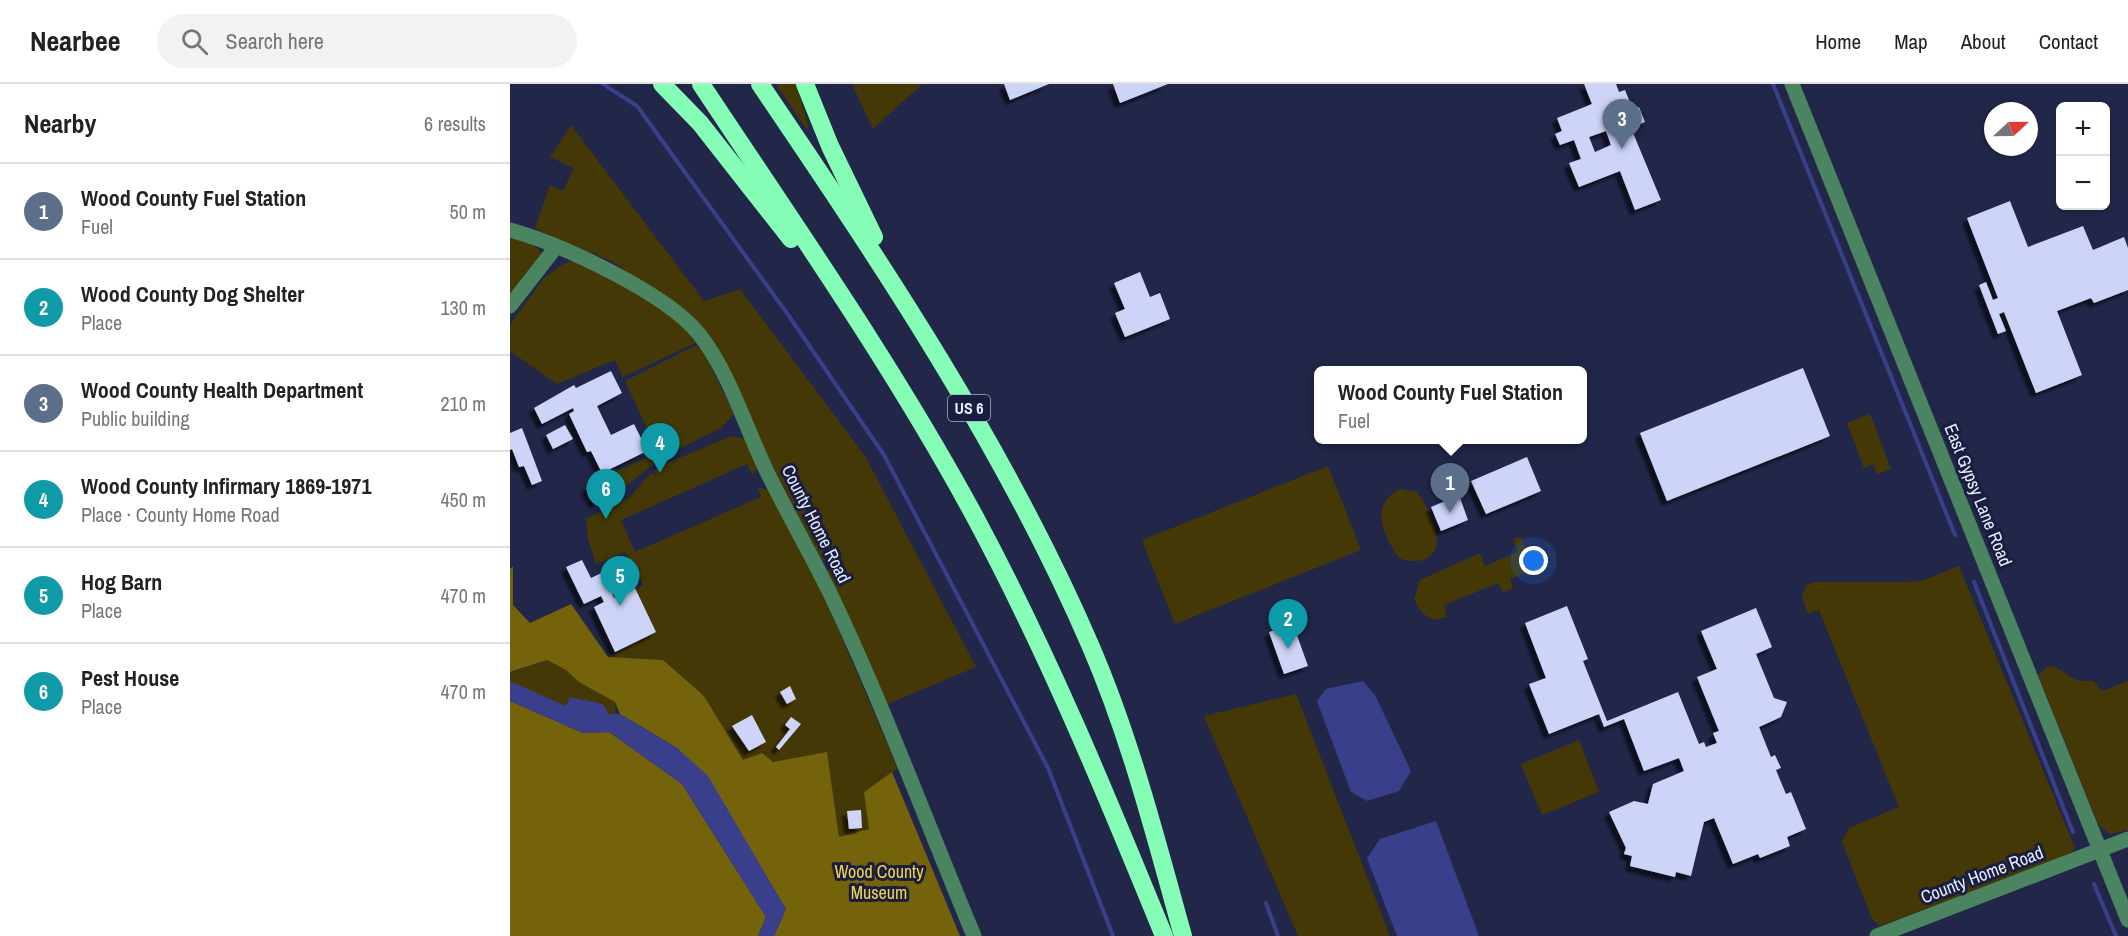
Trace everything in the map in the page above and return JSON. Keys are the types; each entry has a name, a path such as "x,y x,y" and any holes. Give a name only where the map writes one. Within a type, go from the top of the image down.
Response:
{"highway":[{"path":"662,84 700,123 876,347"},
{"name":"US 6","path":"701,84 876,347 975,516 1042,650 1164,936"},
{"name":"US 6","path":"760,84 914,316 1013,488 1092,650 1149,817 1183,936"},
{"path":"805,84 830,146 914,316"}],"street":[{"name":"East Gypsy Lane Road","path":"1792,84 2128,920"},
{"name":"County Home Road","path":"510,230 556,247 602,269 669,307 684,319 703,340 732,394 768,475 828,590 974,936"},
{"path":"510,306 556,247"},
{"name":"County Home Road","path":"1877,936 2128,839"}],"shaded area":[{"path":"776,84 796,84 809,128 806,129"},
{"path":"852,84 922,84 873,129"},
{"path":"571,125 704,301 740,289 865,456 976,667 885,705 827,571 844,564 840,554 822,561 767,457 722,355 710,336 682,308 613,262 535,229 550,185 563,191 574,168 550,157"},
{"path":"510,236 532,244 542,255 510,300"},
{"path":"576,260 658,305 686,329 695,343 623,377 615,360 557,384 510,351 510,325 544,278 565,263"},
{"path":"695,346 702,349 734,414 721,428 661,458 625,381"},
{"path":"1870,414 1891,469 1877,474 1873,464 1864,468 1847,423"},
{"name":"Wood County Museum","path":"731,436 745,439 758,469 752,474 747,464 621,520 635,552 761,497 758,488 769,490 823,594 898,769 892,772 870,829 839,837 827,752 773,762 762,753 743,760 704,696 663,660 608,657 655,632 635,589 643,585 625,552 596,564 588,539 586,519 630,497 652,472 657,479 654,471 663,465"},
{"path":"655,454 658,460 623,489 615,472"},
{"path":"1328,466 1361,550 1175,624 1142,540"},
{"path":"1400,489 1417,492 1433,521 1437,534 1436,547 1433,553 1424,560 1411,561 1399,558 1384,530 1382,511 1385,503 1390,495"},
{"path":"1521,537 1533,569 1510,579 1513,588 1503,592 1498,583 1444,605 1447,617 1434,620 1420,609 1414,599 1420,580 1480,553 1485,566 1518,552 1513,539"},
{"path":"1959,566 2075,848 2069,855 1880,926 1872,919 1842,842 1849,828 1899,807 1819,610 1808,614 1802,596 1807,585 1815,582 1921,581"},
{"path":"547,660 566,670 579,682 615,702 616,721 510,690 510,673"},
{"path":"2049,666 2060,669 2077,680 2093,681 2102,691 2128,681 2128,830 2110,834 2098,824 2038,675"},
{"path":"510,681 566,706 570,697 603,704 609,714 620,714 677,748 708,776 786,909 774,936 758,936 766,917 682,784 609,732 583,733 510,701"},
{"path":"1363,681 1375,695 1411,771 1399,791 1367,801 1351,792 1317,701 1326,689"},
{"path":"1296,694 1390,936 1298,936 1204,716"},
{"path":"1579,740 1599,792 1542,815 1521,764"},
{"path":"1436,821 1479,936 1397,936 1367,858 1380,839"}],"green space":[{"name":"Wood County Museum","path":"513,566 513,605 530,623 571,604 608,657 663,660 704,696 743,760 762,753 773,762 827,752 839,837 869,829 864,792 892,772 960,936 774,936 786,909 677,748 620,714 615,702 579,682 566,670 547,660 510,672 510,569"},
{"path":"510,701 583,733 609,732 682,784 766,917 758,936 510,936"}],"building":[{"path":"1004,84 1049,84 1010,100"},
{"path":"1113,84 1168,84 1120,103"},
{"path":"1584,84 1616,84 1619,92 1625,90 1633,110 1639,107 1645,122 1631,128 1661,200 1635,210 1620,171 1579,187 1569,163 1581,159 1574,140 1560,145 1555,134 1562,131 1557,118 1592,104","holes":["1606,131 1611,145 1595,152 1589,137"]},
{"path":"2010,201 2028,247 2083,226 2093,250 2124,237 2128,248 2128,290 2094,303 2091,298 2057,311 2082,375 2036,393 2004,312 1999,314 2006,331 1998,334 1979,285 1986,282 1993,300 1998,298 1967,218"},
{"path":"1140,272 1150,297 1160,293 1170,319 1125,337 1115,313 1125,309 1114,283"},
{"path":"1803,368 1830,436 1667,501 1640,433"},
{"path":"611,371 622,393 597,406 611,435 634,424 646,448 645,452 602,473 591,451 587,452 569,414 574,411 573,408 542,424 534,408 574,385 576,388"},
{"path":"565,425 573,439 553,449 546,435"},
{"path":"522,428 542,481 532,485 524,466 519,467 512,449 510,450 510,433"},
{"path":"1527,457 1541,491 1486,514 1471,481"},
{"path":"611,476 618,491 594,503 586,488"},
{"path":"1459,495 1468,520 1441,531 1431,507"},
{"path":"582,560 591,578 614,567 623,585 611,591 614,598 635,588 656,632 615,652 594,607 604,602 601,596 584,604 566,567"},
{"path":"1567,606 1588,659 1583,661 1607,721 1678,692 1699,744 1704,742 1706,747 1717,743 1713,733 1719,731 1697,677 1717,669 1701,631 1756,608 1772,647 1756,654 1774,698 1787,702 1781,717 1759,727 1771,757 1775,755 1781,768 1776,770 1786,794 1791,792 1806,829 1787,837 1790,846 1760,858 1758,854 1733,864 1714,818 1704,822 1691,876 1676,872 1675,877 1630,866 1632,856 1624,854 1626,848 1609,812 1634,801 1648,804 1653,784 1684,771 1679,758 1644,771 1624,719 1604,727 1599,714 1549,734 1529,684 1546,678 1525,623"},
{"path":"1293,624 1308,666 1284,674 1269,632"},
{"path":"790,686 796,699 787,704 780,692"},
{"path":"752,715 766,742 749,751 732,726"},
{"path":"791,717 801,724 779,750 776,747 790,729 785,725"},
{"path":"861,810 862,828 849,829 847,811"}],"waterway":[{"path":"603,84 637,106 789,316 884,455 1048,768 1113,936"},
{"path":"1773,84 1955,535"},
{"path":"1974,582 2073,832"},
{"path":"2094,884 2116,936"},
{"path":"1266,903 1278,936"}],"place":[{"name":"Wood County Health Department","path":"1622,149"},
{"name":"Wood County Infirmary 1869-1971","path":"660,473"},
{"name":"Wood County Fuel Station","path":"1450,513"},
{"name":"Pest House","path":"606,519"},
{"name":"Hog Barn","path":"620,606"},
{"name":"Wood County Dog Shelter","path":"1288,649"}]}
